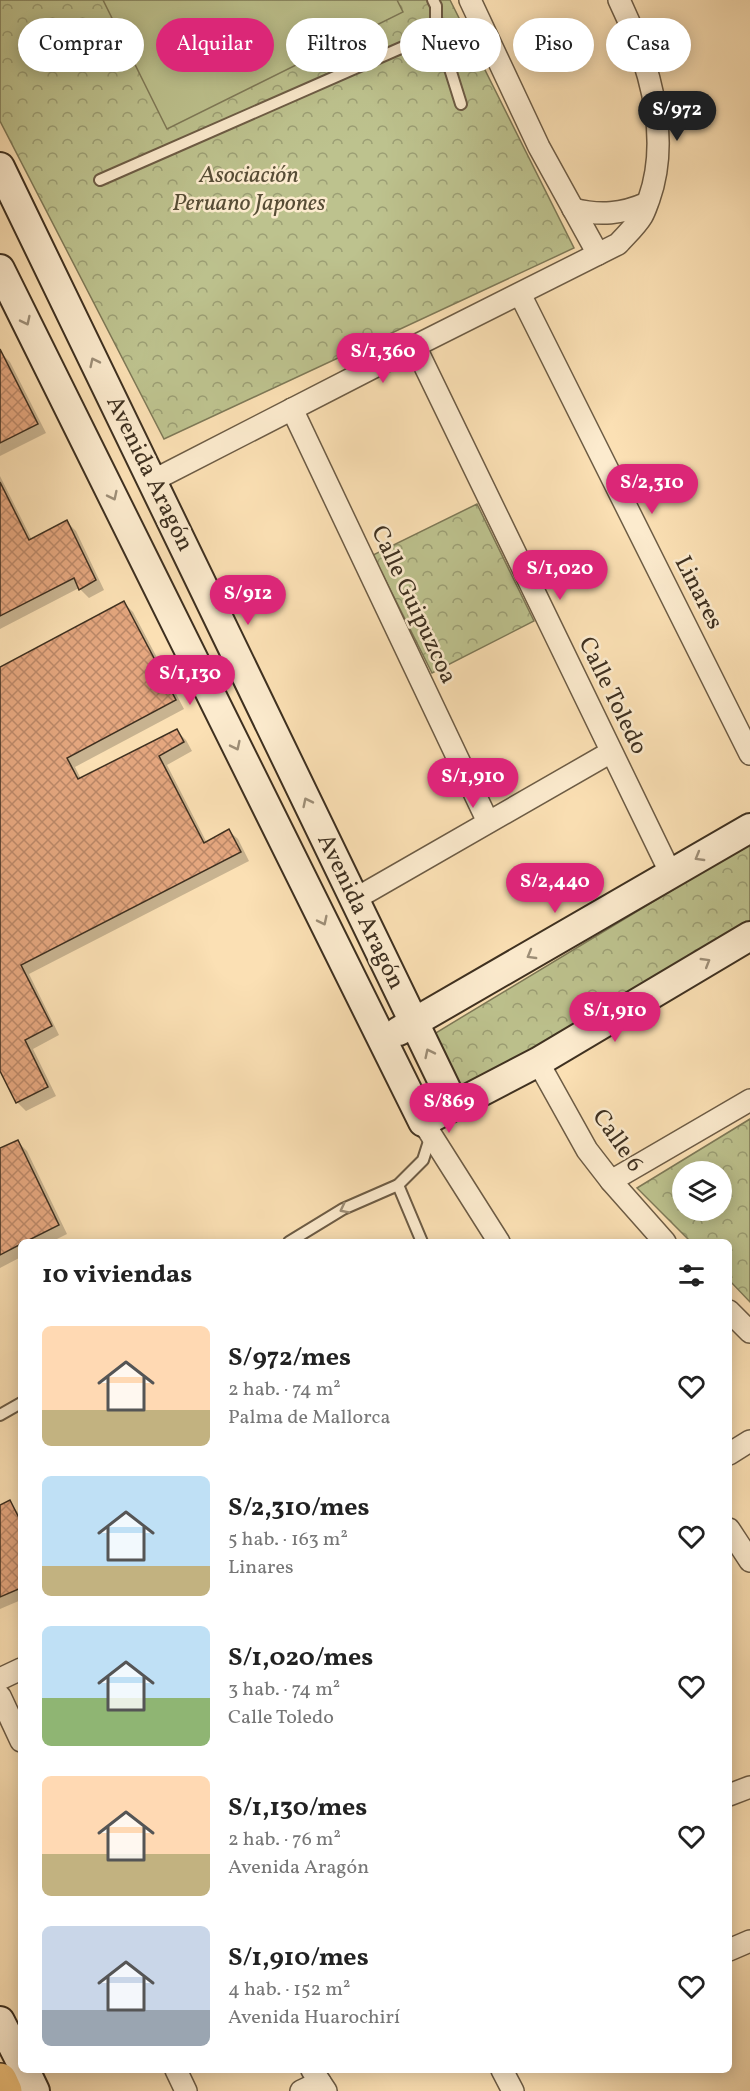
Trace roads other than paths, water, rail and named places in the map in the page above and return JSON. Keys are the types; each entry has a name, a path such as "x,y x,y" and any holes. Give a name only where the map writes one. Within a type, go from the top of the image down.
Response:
{"main road":[{"path":"0,2080 5,2091"}],"street":[{"path":"470,0 539,147 598,254"},
{"path":"152,481 618,244 643,216 657,170 657,126 650,79 619,0"},
{"name":"Avenida Aragón","path":"0,168 454,1106"},
{"path":"573,209 602,214 634,209 647,203"},
{"name":"Avenida Aragón","path":"0,269 427,1128"},
{"name":"Linares","path":"520,294 750,754"},
{"name":"Calle Toledo","path":"415,346 671,874"},
{"name":"Calle Guipuzcoa","path":"292,409 488,822"},
{"path":"355,899 611,752"},
{"path":"382,1041 750,828"},
{"path":"497,1239 427,1128 454,1106 538,1062 750,936"},
{"name":"Calle 6","path":"538,1062 587,1150 662,1239"},
{"path":"611,1181 750,1100"},
{"path":"732,1314 750,1332"},
{"path":"732,1452 750,1441"},
{"path":"732,1534 750,1561"},
{"path":"0,1679 18,1670"},
{"path":"0,1696 18,1735"},
{"path":"732,1794 750,1787"},
{"path":"732,1949 750,1941"},
{"path":"0,2021 18,2056"},
{"path":"26,2073 35,2091"},
{"path":"177,2073 186,2091"},
{"path":"504,2073 513,2091"}],"lane":[{"path":"433,0 436,6 436,18"},
{"path":"100,180 400,48"},
{"path":"451,72 461,104"},
{"path":"294,1239 343,1209 398,1185 423,1160 427,1128"},
{"path":"398,1185 421,1239"},
{"path":"0,1415 18,1405"}],"park label":[{"name":"Asociación Peruano Japones","path":"249,190"}]}
